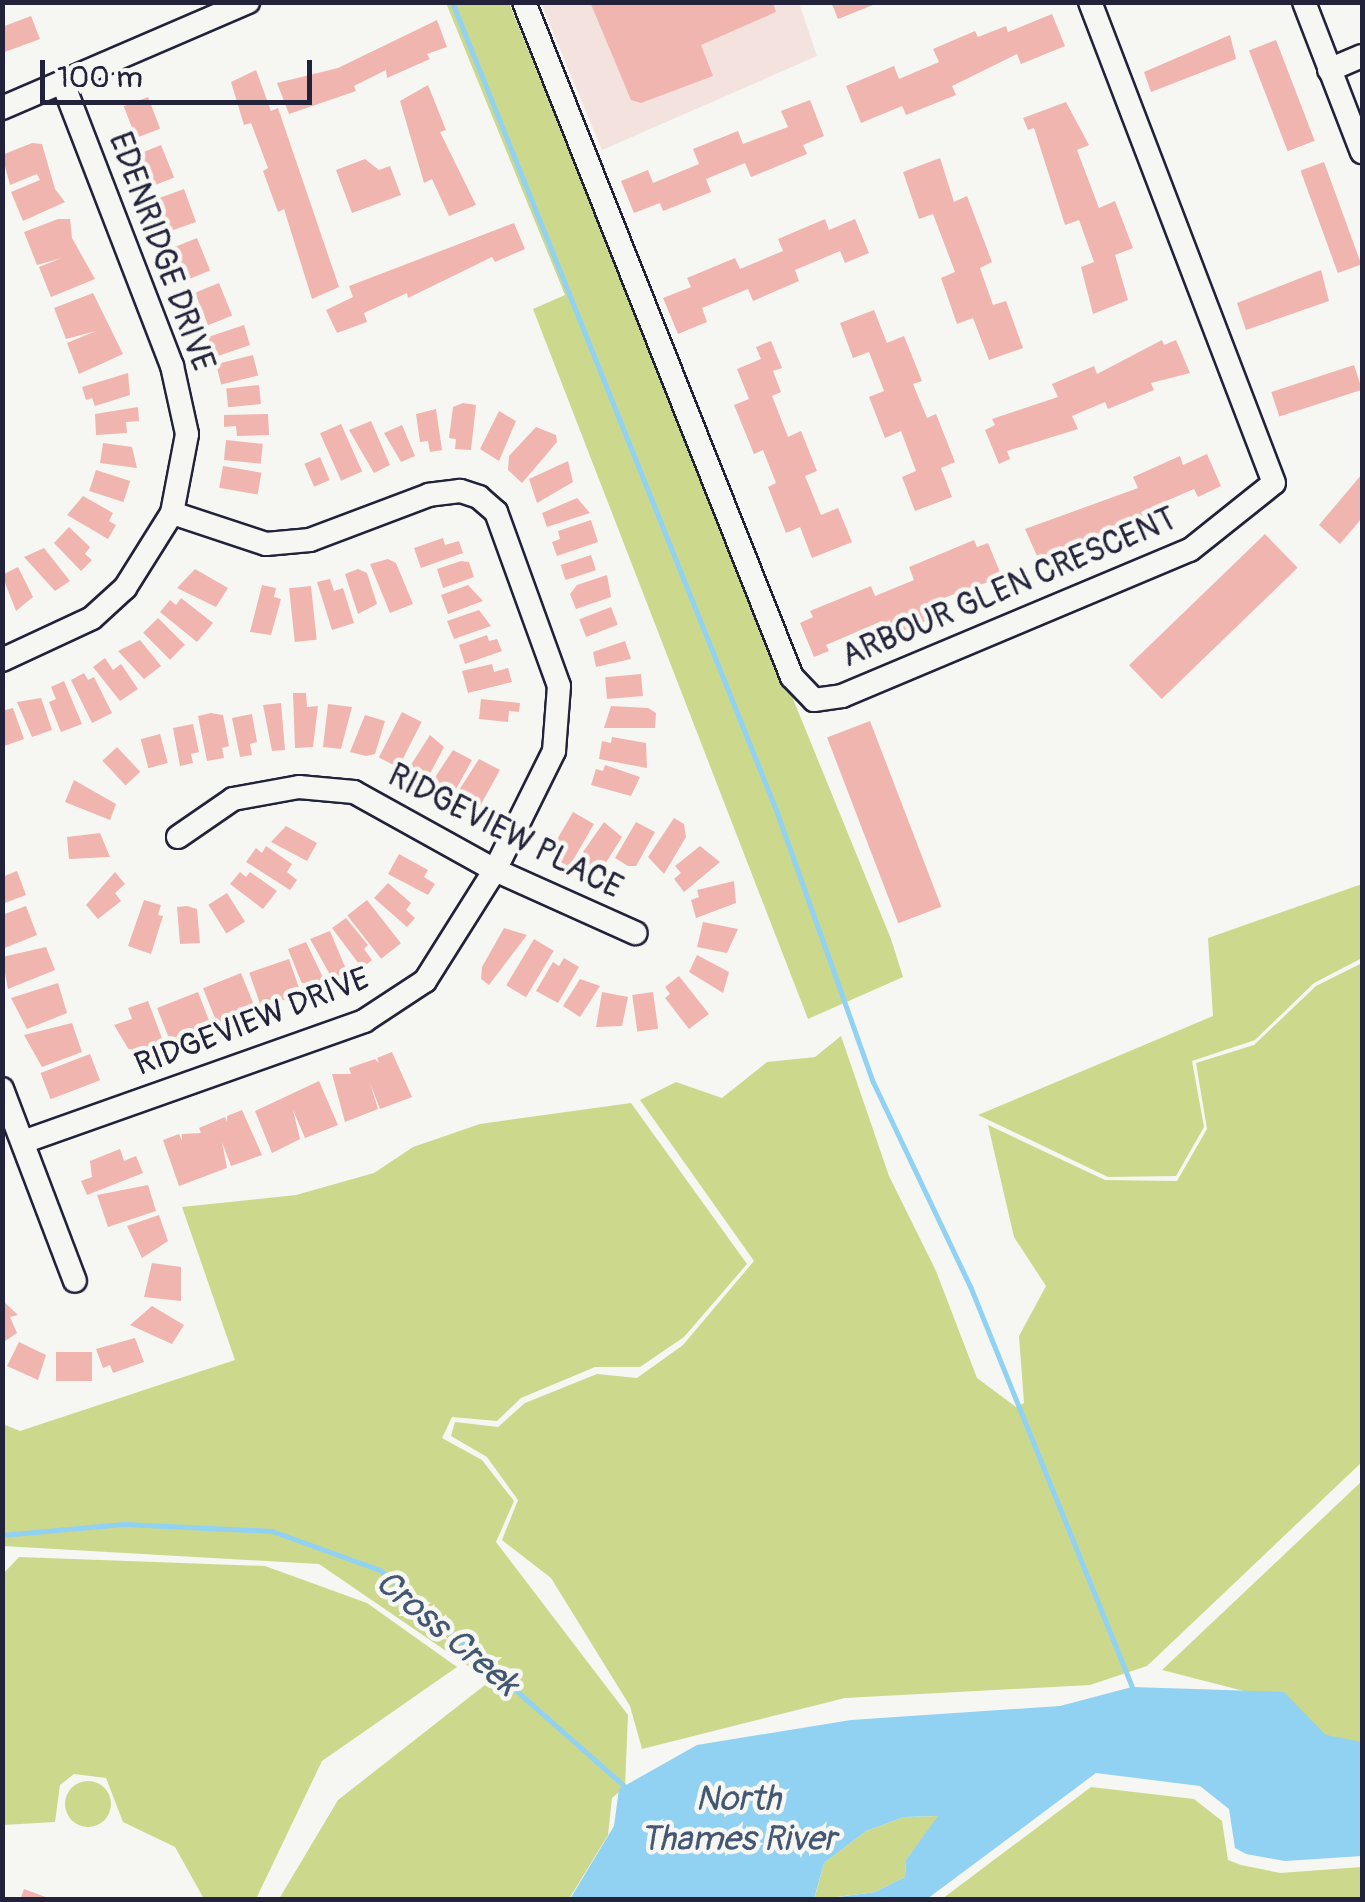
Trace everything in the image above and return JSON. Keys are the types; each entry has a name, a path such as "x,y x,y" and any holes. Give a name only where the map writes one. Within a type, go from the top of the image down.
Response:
{"street":[{"path":"2,108 248,2"},
{"name":"ARBOUR GLEN CRESCENT","path":"524,2 792,677 814,700 842,696 1190,550 1274,483 1090,2"},
{"path":"1304,2 1362,152"},
{"path":"1329,70 1362,56"},
{"name":"EDENRIDGE DRIVE","path":"2,660 92,618 125,588 172,513 188,434 172,366 63,82"},
{"name":"RIDGEVIEW DRIVE","path":"23,1142 364,1021 425,981 548,776 559,686 496,512 460,490 429,495 310,540 266,544 172,513"},
{"name":"RIDGEVIEW PLACE","path":"178,838 233,798 299,787 354,792 495,870 635,933"},
{"path":"2,1089 75,1282"}],"shaded area":[{"path":"541,3 799,3 817,56 602,150"}],"green space":[{"path":"446,3 509,3 891,939 903,977 808,1019 533,309 565,295"},
{"path":"1362,884 1362,958 1314,983 1255,1040 1192,1061 1204,1127 1176,1176 1108,1177 978,1115 1213,1016 1208,938"},
{"path":"1362,963 1362,1462 1147,1666 1090,1685 845,1698 642,1749 630,1706 551,1578 502,1540 518,1500 487,1457 451,1436 455,1422 498,1427 525,1403 597,1374 637,1378 683,1345 754,1261 640,1100 676,1082 722,1098 767,1062 815,1057 841,1036 889,1176 936,1271 977,1378 1016,1407 1024,1403 1019,1336 1046,1286 1014,1237 988,1125 1105,1180 1177,1181 1207,1129 1196,1063 1254,1045 1316,986"},
{"path":"631,1103 747,1264 684,1337 640,1367 595,1367 521,1398 497,1421 452,1417 442,1438 482,1460 514,1501 496,1542 628,1715 625,1787 612,1798 608,1835 569,1899 279,1899 338,1800 490,1681 319,1564 3,1546 3,1424 20,1431 235,1360 182,1207 296,1195 374,1173 413,1147 480,1124"},
{"path":"1362,1481 1362,1752 1322,1744 1279,1700 1162,1670"},
{"path":"19,1557 265,1566 367,1603 457,1667 322,1761 256,1899 204,1899 175,1847 123,1822 106,1778 74,1774 60,1785 55,1822 3,1825 3,1574"},
{"path":"88,1781 104,1788 111,1804 104,1820 88,1827 72,1820 65,1804 72,1788"},
{"path":"1091,1787 1194,1799 1222,1821 1228,1860 1241,1865 1280,1873 1362,1867 1362,1899 942,1899"},
{"path":"939,1816 906,1860 905,1877 875,1892 814,1900 824,1863 866,1831 904,1817"}],"water":[{"name":"North Thames River","path":"1132,1687 1284,1692 1326,1735 1362,1742 1362,1856 1285,1861 1246,1854 1235,1848 1229,1809 1200,1786 1096,1773 927,1899 824,1899 875,1892 905,1877 906,1860 938,1816 904,1817 866,1831 824,1863 814,1899 570,1899 614,1826 619,1789 697,1745 851,1720 1060,1706"}],"building":[{"path":"590,2 773,2 776,12 701,45 713,76 641,103 631,100"},
{"path":"831,2 878,2 878,3 838,19"},
{"path":"1052,14 1065,46 1021,64 1017,54 952,86 956,95 906,115 902,106 861,123 846,86 894,66 899,79 939,62 933,49 975,31 978,37 1006,26 1008,32"},
{"path":"31,16 40,39 2,53 2,27"},
{"path":"437,20 447,47 427,54 430,59 387,78 386,70 354,86 356,91 289,114 277,83 338,68"},
{"path":"1230,35 1236,59 1151,92 1144,72"},
{"path":"1276,40 1315,141 1288,151 1249,50"},
{"path":"256,70 271,111 278,108 339,287 312,299 284,209 278,212 263,171 268,168 251,123 244,125 231,82"},
{"path":"428,85 446,130 440,132 476,205 449,216 432,179 424,183 400,101"},
{"path":"148,97 160,129 136,138 124,106"},
{"path":"810,100 824,136 803,145 807,154 751,177 745,163 706,179 711,192 663,211 660,203 634,213 621,181 648,170 653,183 699,164 693,149 738,131 743,144 788,127 781,111"},
{"path":"1066,102 1089,145 1077,150 1099,208 1115,201 1133,248 1115,255 1128,300 1093,314 1081,267 1094,262 1079,220 1065,225 1034,128 1028,130 1023,118"},
{"path":"32,143 42,144 55,189 65,202 23,221 11,192 40,180 37,174 10,185 2,155"},
{"path":"161,145 174,177 151,187 138,154"},
{"path":"940,158 954,202 967,196 992,262 980,268 993,305 1006,301 1023,348 989,360 973,318 957,324 941,278 955,272 933,214 919,219 903,172"},
{"path":"365,159 379,170 390,166 401,195 352,213 336,170"},
{"path":"1324,162 1361,264 1338,273 1301,171"},
{"path":"184,189 196,222 171,231 159,198"},
{"path":"58,219 70,219 72,238 95,279 51,297 39,267 62,258 37,265 24,232"},
{"path":"825,219 829,230 855,219 869,253 845,263 840,251 795,270 799,281 753,301 748,289 702,308 707,322 678,334 663,298 691,287 687,278 735,258 740,269 783,251 778,239"},
{"path":"514,223 525,249 495,262 492,257 408,298 407,293 364,313 367,322 337,333 326,310 353,297 349,286"},
{"path":"197,238 210,270 186,280 173,248"},
{"path":"1321,270 1329,301 1246,330 1237,303"},
{"path":"219,283 232,315 208,325 195,293"},
{"path":"93,293 123,354 79,374 67,343 96,331 66,339 54,308"},
{"path":"874,310 887,343 904,336 922,381 913,384 927,418 936,414 955,462 941,468 952,497 915,511 902,477 916,471 901,431 885,438 869,397 884,391 869,352 853,358 840,323"},
{"path":"244,325 250,345 218,356 212,350 208,337"},
{"path":"1162,340 1164,345 1176,340 1190,373 1151,383 1154,390 1108,409 1105,402 1072,416 1078,429 1007,451 1010,459 999,464 985,430 995,425 992,419 1058,397 1052,384 1094,366 1097,374"},
{"path":"771,341 782,368 773,371 781,392 772,396 788,437 801,431 817,471 805,476 821,515 838,508 852,542 812,558 800,527 786,533 768,487 776,483 763,450 754,454 734,405 749,399 737,369 761,359 756,347"},
{"path":"253,355 258,375 221,385 216,364"},
{"path":"1354,365 1362,390 1279,417 1271,392"},
{"path":"128,373 130,395 95,406 92,398 86,400 82,387"},
{"path":"259,385 261,404 228,407 226,388"},
{"path":"463,403 476,405 471,450 455,449 456,439 449,438 453,407"},
{"path":"138,407 139,421 126,422 127,433 96,435 95,414"},
{"path":"436,409 442,450 430,452 428,441 420,442 416,414"},
{"path":"499,411 516,421 499,461 480,449"},
{"path":"268,414 269,435 237,436 236,426 224,427 224,415"},
{"path":"371,421 390,465 374,473 349,430"},
{"path":"341,424 362,472 341,481 320,433"},
{"path":"402,425 415,456 401,462 384,433"},
{"path":"536,427 556,435 557,442 522,483 508,470 509,456"},
{"path":"226,440 263,444 261,464 224,460"},
{"path":"103,443 132,447 137,468 100,463"},
{"path":"1207,454 1221,486 1198,497 1194,489 1141,512 1145,521 1065,548 1068,555 1042,567 1025,529 1138,488 1133,477 1180,456 1183,465"},
{"path":"320,457 330,480 314,487 304,464"},
{"path":"568,461 573,482 537,503 529,479"},
{"path":"223,466 261,473 258,494 219,488"},
{"path":"96,470 130,481 123,502 89,491"},
{"path":"1362,474 1362,518 1340,544 1319,525"},
{"path":"83,496 113,513 109,521 116,525 108,539 67,515"},
{"path":"577,498 590,513 547,527 542,513"},
{"path":"591,520 598,542 557,556 552,542 560,539 558,531"},
{"path":"69,527 90,547 85,554 92,560 81,571 54,543"},
{"path":"1265,534 1298,568 1162,699 1129,665"},
{"path":"443,538 445,545 459,541 463,553 421,568 414,548"},
{"path":"974,540 977,547 988,543 1002,577 927,604 933,618 889,637 882,621 826,645 829,651 814,657 800,623 813,617 810,611 871,586 875,596 914,580 909,567"},
{"path":"44,548 70,581 55,591 24,557"},
{"path":"591,555 596,570 566,580 561,565"},
{"path":"388,559 396,563 413,604 390,613 370,564"},
{"path":"469,562 474,577 443,588 437,569"},
{"path":"18,567 33,597 16,611 2,575"},
{"path":"195,569 228,588 216,607 177,588"},
{"path":"358,569 367,573 377,604 358,614 345,574"},
{"path":"607,575 611,597 576,609 570,594 577,585"},
{"path":"330,579 334,591 343,588 354,623 332,630 317,582"},
{"path":"262,585 276,588 274,597 281,599 271,635 250,632"},
{"path":"468,585 483,601 448,614 441,595"},
{"path":"311,586 317,640 295,642 289,588"},
{"path":"181,598 213,623 197,642 160,612 170,600 176,605"},
{"path":"611,607 618,625 586,637 579,619"},
{"path":"479,610 491,626 454,639 447,621"},
{"path":"158,618 185,645 170,660 143,633"},
{"path":"487,635 489,641 497,639 502,651 465,664 459,645"},
{"path":"140,640 161,666 144,679 118,651"},
{"path":"625,641 631,659 596,667 593,652"},
{"path":"105,658 113,670 121,664 138,689 120,701 93,667"},
{"path":"492,664 494,672 508,668 512,682 468,693 462,671"},
{"path":"84,673 88,680 94,677 112,713 92,723 71,680"},
{"path":"641,674 643,696 607,699 605,677"},
{"path":"64,681 82,724 61,732 49,702 56,699 51,687"},
{"path":"293,693 306,693 307,707 318,706 313,747 295,748"},
{"path":"41,698 52,730 32,737 17,702"},
{"path":"481,699 520,703 519,712 509,711 508,722 479,719"},
{"path":"281,703 285,750 272,751 263,705"},
{"path":"328,704 352,707 341,749 323,747"},
{"path":"611,706 648,708 656,713 655,728 604,728"},
{"path":"13,708 24,739 4,746 2,711"},
{"path":"402,712 422,722 398,767 379,757"},
{"path":"252,714 257,742 250,744 252,755 240,757 232,718"},
{"path":"223,715 229,746 222,748 224,758 207,761 198,716"},
{"path":"365,715 385,721 375,754 366,756 350,752"},
{"path":"870,721 941,907 898,923 827,737"},
{"path":"193,724 199,752 191,754 193,763 180,766 173,728"},
{"path":"160,734 168,763 148,768 141,739"},
{"path":"430,735 444,747 424,785 407,771"},
{"path":"612,737 646,743 647,768 599,759 602,741 611,743"},
{"path":"117,747 140,772 126,786 102,761"},
{"path":"453,750 472,760 455,791 446,786 441,795 428,788"},
{"path":"479,759 500,770 480,806 474,803 470,811 452,801"},
{"path":"605,765 640,777 631,796 591,785 596,769 603,771"},
{"path":"74,780 116,804 110,820 65,802"},
{"path":"573,812 594,824 569,867 555,859 559,852 552,848"},
{"path":"674,818 684,824 686,837 664,874 648,857"},
{"path":"604,822 622,837 600,872 585,863 589,856 583,852"},
{"path":"636,822 655,832 636,866 628,866 615,858"},
{"path":"286,826 317,843 307,861 271,842"},
{"path":"100,833 110,857 69,859 67,837"},
{"path":"266,846 292,864 287,872 297,880 290,890 246,862 256,848 262,853"},
{"path":"700,846 720,862 684,892 674,879 681,873 675,866"},
{"path":"399,854 428,870 424,877 435,884 428,895 388,874"},
{"path":"17,871 26,895 2,904 2,877"},
{"path":"115,872 125,884 115,893 121,901 98,919 86,905"},
{"path":"240,872 246,877 250,872 277,891 263,909 230,884"},
{"path":"734,881 736,903 696,918 691,900 699,897 697,890"},
{"path":"388,883 411,903 406,910 415,918 407,927 374,898"},
{"path":"227,893 245,922 226,933 208,905"},
{"path":"144,900 161,905 158,915 163,916 151,954 128,946"},
{"path":"367,900 401,943 381,959 347,915"},
{"path":"26,906 37,935 2,949 2,915"},
{"path":"177,907 197,909 200,943 180,944"},
{"path":"346,918 368,945 364,949 372,960 362,968 332,928"},
{"path":"703,922 738,929 727,953 697,947"},
{"path":"504,928 527,935 489,985 481,979 482,967"},
{"path":"330,931 348,974 333,980 310,939"},
{"path":"534,939 554,951 526,997 506,985"},
{"path":"306,942 328,988 319,992 302,984 288,949"},
{"path":"46,947 55,970 8,989 2,957"},
{"path":"697,955 729,972 723,993 689,972"},
{"path":"564,958 579,967 558,1003 536,991 553,962 559,966"},
{"path":"289,959 301,994 261,1008 249,973"},
{"path":"241,973 256,1010 218,1025 203,988"},
{"path":"679,976 709,1014 689,1029 665,998 670,994 665,987"},
{"path":"580,979 600,986 580,1017 563,1006"},
{"path":"58,983 67,1013 27,1029 11,998"},
{"path":"198,992 212,1028 181,1046 179,1040 171,1043 157,1008"},
{"path":"602,992 628,997 622,1026 596,1027"},
{"path":"653,992 658,1029 637,1032 632,995"},
{"path":"148,1001 166,1049 135,1060 114,1025 132,1019 128,1008"},
{"path":"72,1023 82,1052 42,1067 24,1035"},
{"path":"392,1052 412,1097 380,1109 370,1083 378,1109 345,1122 332,1074 351,1074 349,1068 375,1059 379,1063 377,1058"},
{"path":"90,1054 100,1080 51,1099 41,1073"},
{"path":"319,1081 338,1125 305,1138 293,1110 300,1139 272,1153 255,1111"},
{"path":"242,1110 262,1155 231,1166 222,1142 227,1168 179,1186 163,1140 179,1134 182,1141 182,1134 201,1133 199,1128 225,1117 227,1122 227,1116"},
{"path":"120,1149 124,1161 136,1156 143,1173 87,1195 81,1181 92,1177 90,1161"},
{"path":"148,1185 156,1211 108,1227 97,1195"},
{"path":"159,1215 168,1241 142,1258 127,1226"},
{"path":"152,1263 181,1267 181,1301 144,1297"},
{"path":"2,1300 18,1315 10,1317 17,1333 2,1343"},
{"path":"152,1306 184,1325 172,1344 130,1325"},
{"path":"135,1338 144,1362 113,1373 110,1365 103,1368 96,1349"},
{"path":"19,1342 46,1355 38,1380 7,1366"},
{"path":"56,1352 92,1352 92,1381 56,1381"},
{"path":"24,1889 51,1899 51,1900 20,1900"}],"waterway":[{"path":"452,2 776,810 873,1082 970,1286 1132,1687"},
{"name":"Cross Creek","path":"2,1535 124,1524 272,1531 380,1570 625,1787"}]}
